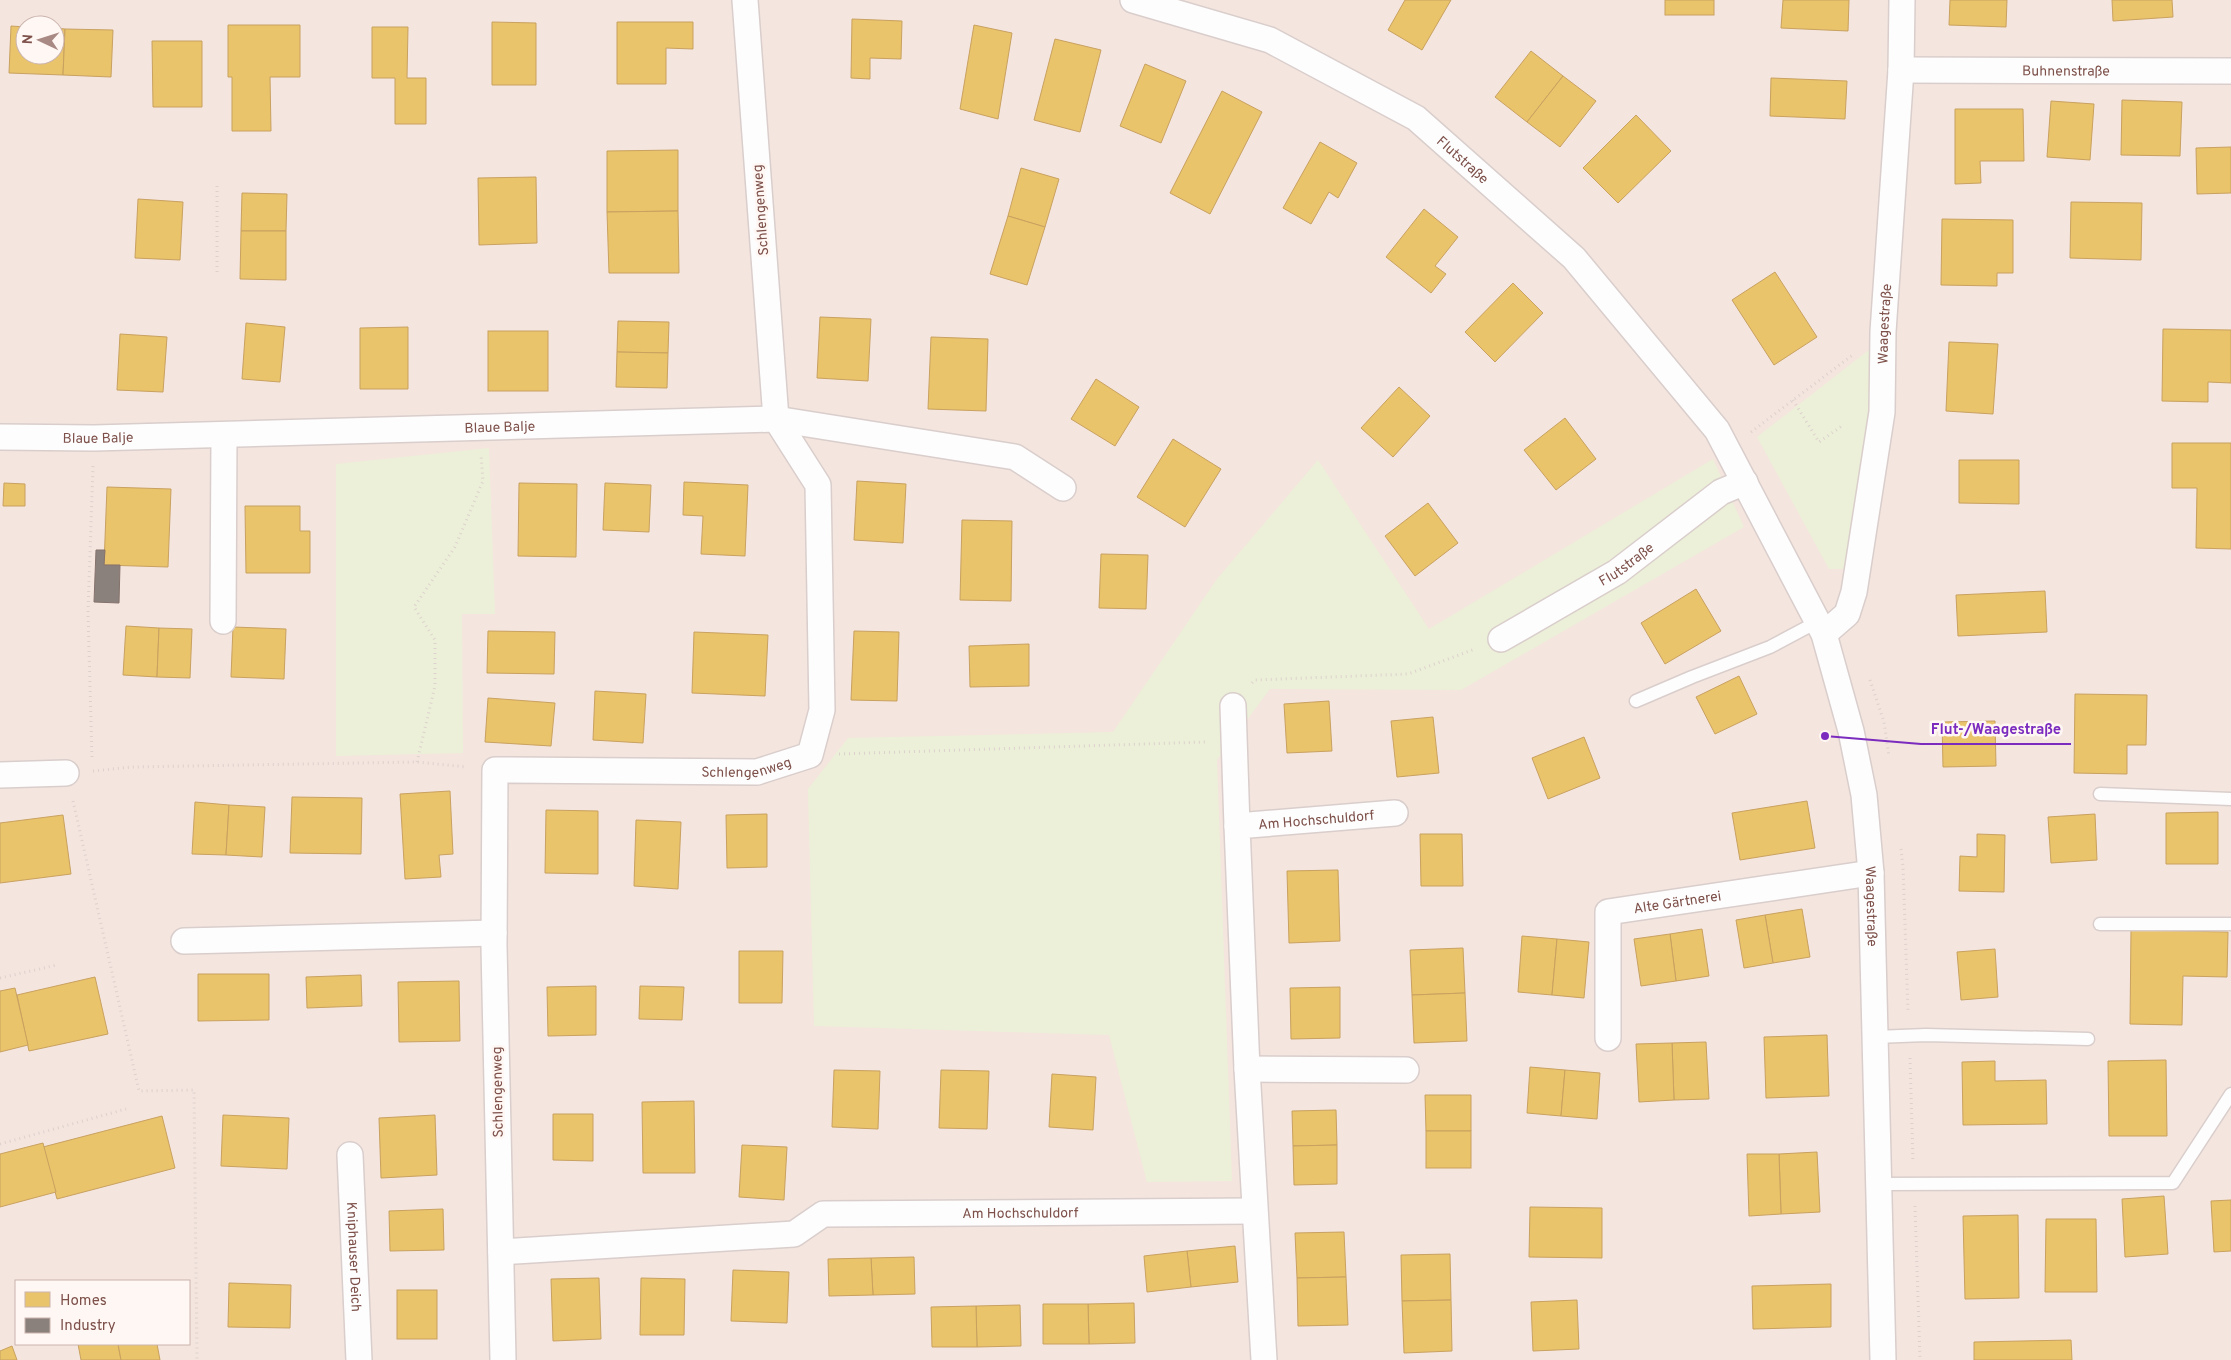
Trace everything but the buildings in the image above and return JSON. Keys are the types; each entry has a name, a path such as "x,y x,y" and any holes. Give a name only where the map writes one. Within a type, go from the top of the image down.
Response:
{"street":[{"name":"Schlengenweg","path":"503,1360 494,933 495,770 757,772 810,754 822,710 818,485 776,419 745,0"},
{"name":"Flutstraße","path":"1133,0 1270,40 1416,118 1574,258 1717,430"},
{"name":"Waagestraße","path":"1820,628 1847,614 1854,592 1882,412 1883,332 1901,70 1902,0"},
{"name":"Buhnenstraße","path":"1901,70 2231,71"},
{"name":"Blaue Balje","path":"0,437 94,438 224,435 776,419"},
{"path":"776,419 1015,456 1063,488"},
{"name":"Waagestraße","path":"1717,430 1820,628 1851,731 1864,795 1871,873 1883,1360"},
{"path":"223,621 224,435"},
{"name":"Flutstraße","path":"1501,638 1617,572 1721,492 1745,482"},
{"path":"1233,706 1247,1069 1264,1360"},
{"path":"0,775 66,773"},
{"name":"Am Hochschuldorf","path":"1237,826 1395,813"},
{"name":"Alte Gärtnerei","path":"1608,1038 1608,912 1871,873"},
{"path":"184,941 494,933"},
{"path":"1247,1069 1406,1070"},
{"name":"Kniphauser Deich","path":"350,1155 359,1360"},
{"name":"Am Hochschuldorf","path":"501,1252 794,1234 823,1214 1254,1211"}],"lane":[{"path":"1636,701 1801,633 1820,628"},
{"path":"2100,794 2231,798"},
{"path":"2100,924 2231,924"},
{"path":"1875,1037 1909,1035 2088,1039"},
{"path":"1879,1184 2172,1183 2231,1094"}],"path":[{"path":"217,185 217,272"},
{"path":"1747,436 1883,332"},
{"path":"1793,400 1819,442 1842,426"},
{"path":"417,762 435,686 434,640 414,607 455,547 483,481 479,428"},
{"path":"92,771 88,613 94,438"},
{"path":"1233,706 1255,680 1408,674 1501,638"},
{"path":"1869,677 1884,722 1889,760"},
{"path":"810,754 1214,742"},
{"path":"197,1360 194,1090 139,1091 66,773 132,767 417,762 495,770"},
{"path":"1901,848 1920,1360"},
{"path":"0,978 57,965"},
{"path":"0,1144 126,1109"}],"shaded area":[{"path":"0,0 2231,0 2231,1360 0,1360"}],"green space":[{"path":"1874,346 1875,413 1852,569 1829,569 1757,437"},
{"path":"489,448 495,614 462,614 463,753 336,756 336,464"},
{"path":"1713,459 1744,527 1461,690 1270,689 1217,760 1232,1181 1147,1182 1109,1035 814,1026 808,789 848,738 1113,732 1217,579 1318,460 1429,629"}],"place":[{"name":"Flut-/Waagestraße","path":"1825,736"}]}
